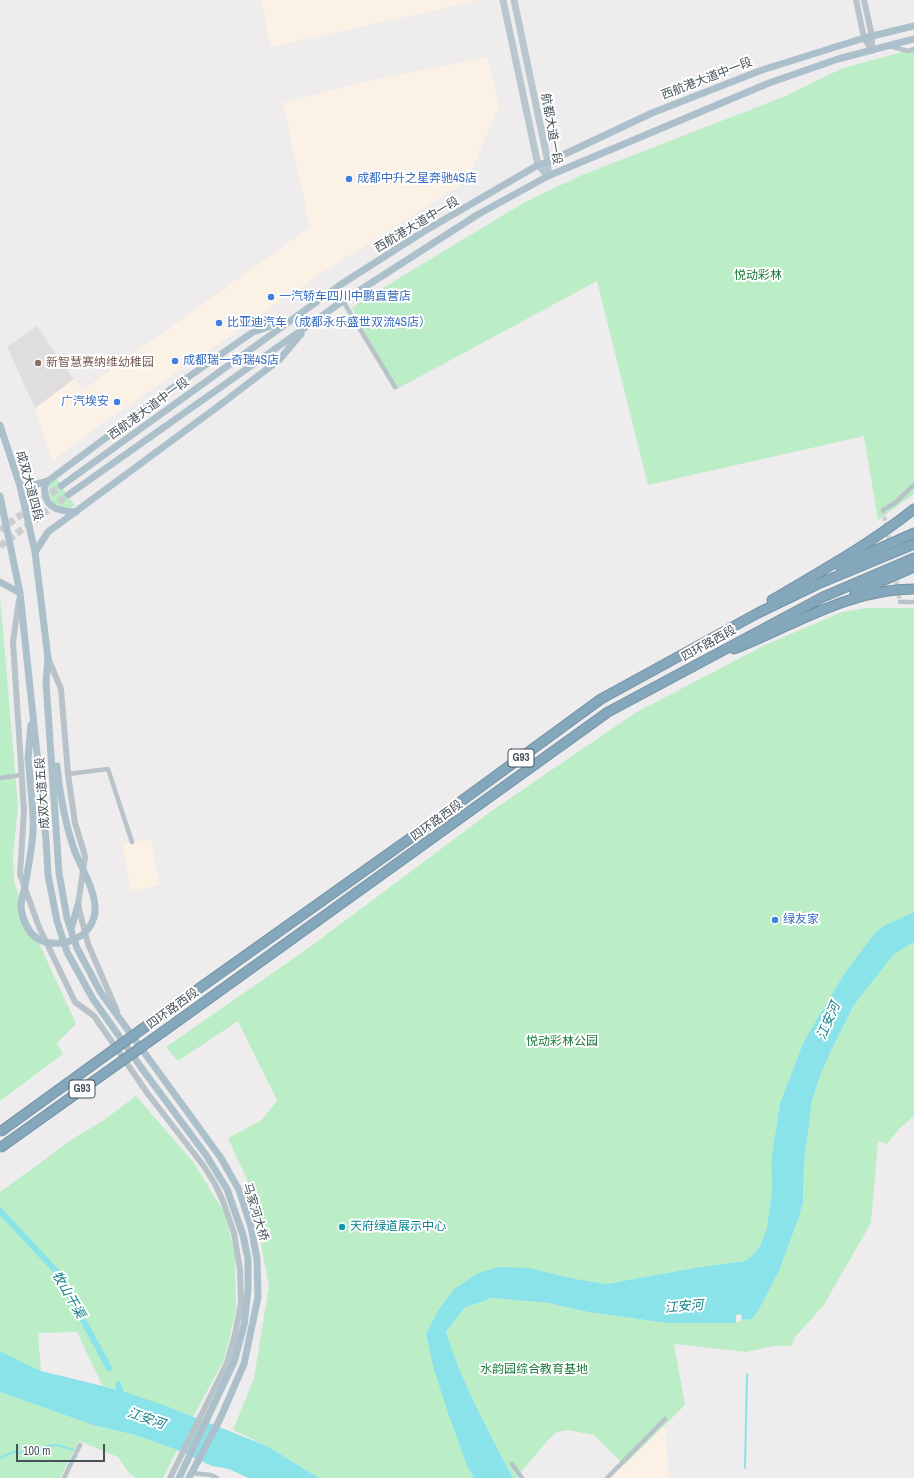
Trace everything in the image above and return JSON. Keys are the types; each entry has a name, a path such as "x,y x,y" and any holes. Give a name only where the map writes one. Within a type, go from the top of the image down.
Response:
{"highway":[{"path":"758,613 770,602 792,588 854,552 914,509"},
{"path":"792,588 914,533"},
{"name":"四环路西段","path":"0,1132 156,1019 420,832 601,699 758,613 818,584 914,544"},
{"name":"四环路西段","path":"0,1148 608,712 753,633 823,597 914,558"},
{"path":"701,662 760,639 914,567"},
{"path":"816,612 865,595 885,591 914,589"}],"main road":[{"name":"航都大道一段","path":"503,0 538,165 548,176"},
{"name":"航都大道一段","path":"514,0 548,162 548,176"},
{"path":"901,30 914,23"},
{"name":"西航港大道中一段","path":"61,486 340,285 423,232 538,165 548,162 652,113 762,70 864,38 914,26"},
{"name":"西航港大道中一段","path":"68,495 343,301 476,215 548,176 769,84 838,59 914,39"},
{"path":"888,46 914,43"},
{"path":"76,512 62,511 56,509 50,504 46,499 45,492 45,484 48,481 170,389 253,332 291,320"},
{"path":"35,552 48,532 279,360 308,326"},
{"name":"成双大道四段","path":"0,425 20,486 35,552"},
{"path":"20,486 48,481"},
{"name":"成双大道五段","path":"0,496 20,593 46,839 48,875 57,921 67,952 93,999 107,1020 206,1155 227,1189 243,1235 248,1259 248,1290 244,1325 234,1362 179,1478"},
{"name":"成双大道五段","path":"35,552 48,658 46,682 59,873 67,918 77,948 88,970 101,993 120,1018"},
{"path":"0,582 20,593"},
{"path":"33,709 28,760 33,831 21,906 23,920 32,934 39,940 56,944 76,939 86,931 94,919 95,906 93,894 75,851 60,794 46,682"},
{"path":"71,930 78,905"},
{"name":"马家河大桥","path":"120,1018 221,1158 239,1190 251,1227 257,1259 258,1297 244,1364 220,1419 190,1476"}],"street":[{"path":"856,0 864,38 872,51"},
{"path":"864,0 872,36 872,51"},
{"path":"888,46 908,51 914,49"},
{"path":"343,301 395,387"},
{"path":"884,510 895,503 914,484"},
{"path":"20,593 13,642 24,811 20,874 39,927 76,1002 94,1016 148,1094 203,1165 215,1184 223,1201 234,1233 240,1277 241,1304 235,1334 227,1362 202,1415 178,1458 170,1478"},
{"path":"900,602 914,602"},
{"path":"48,658 61,689 68,774 75,823 84,849 85,857 78,905 88,944 120,1018"},
{"path":"68,774 108,769 132,842"},
{"path":"0,778 21,775"},
{"path":"607,1478 664,1419"},
{"path":"64,1478 80,1445"},
{"path":"512,1464 522,1478"},
{"path":"190,1476 211,1475 217,1478"}],"shaded area":[{"path":"261,0 476,0 476,1 271,47"},
{"path":"487,57 499,106 467,181 320,274 104,422 52,461 35,408 74,379 83,390 310,227 283,103 367,81"},
{"name":"新智慧赛纳维幼稚园","path":"37,326 74,379 35,408 7,347"},
{"path":"151,839 159,885 131,891 122,844"},
{"path":"665,1425 669,1478 610,1478 624,1465"}],"green space":[{"name":"悦动彩林","path":"914,49 914,494 878,520 864,436 648,485 597,281 395,390 352,308 371,295 527,201 582,175 783,97 843,68"},
{"path":"55,476 75,506 69,508 63,507 52,501 49,494 49,488"},
{"path":"0,596 18,806 13,856 14,882 26,915 76,1024 57,1043 63,1054 0,1101"},
{"name":"悦动彩林公园","path":"867,608 914,608 914,912 885,925 844,974 804,1041 780,1103 771,1160 772,1189 767,1228 760,1246 752,1256 745,1261 700,1267 606,1284 498,1267 426,1334 446,1406 463,1454 474,1478 319,1478 267,1446 233,1430 254,1378 269,1286 250,1186 228,1138 262,1120 277,1100 238,1021 178,1061 166,1047 310,947 493,810 635,713 763,646 842,612"},
{"name":"水韵园综合教育基地","path":"914,942 914,1116 900,1128 887,1144 878,1141 871,1223 823,1306 795,1337 791,1346 774,1346 746,1352 674,1344 685,1405 624,1465 594,1435 568,1430 557,1432 548,1440 516,1478 513,1478 485,1425 468,1388 452,1351 446,1332 464,1308 492,1298 548,1303 588,1312 667,1323 736,1323 742,1320 752,1319 758,1311 779,1271 799,1217 803,1202 804,1163 812,1101 820,1076 854,1005 894,954"},
{"path":"136,1096 194,1163 225,1214 235,1255 236,1310 224,1360 193,1417 102,1385 77,1332 38,1333 41,1371 0,1351 0,1192 74,1138 101,1122"},
{"path":"0,1392 93,1425 135,1435 177,1450 163,1478 136,1478 129,1473 118,1457 79,1441 60,1478 0,1478"}],"water":[{"name":"江安河","path":"914,912 914,942 894,954 854,1005 820,1076 812,1101 804,1163 803,1202 799,1217 779,1271 758,1311 752,1319 742,1320 741,1314 736,1315 736,1323 667,1323 588,1312 548,1303 492,1298 464,1308 446,1332 452,1351 468,1388 485,1425 513,1478 474,1478 467,1466 447,1410 433,1366 426,1334 438,1311 454,1289 477,1274 498,1267 530,1268 570,1278 606,1284 700,1267 745,1261 752,1256 760,1246 767,1228 772,1189 771,1160 780,1103 804,1041 844,974 875,933 885,925"},
{"name":"江安河","path":"0,1351 41,1371 119,1390 166,1406 267,1446 319,1478 248,1478 229,1469 212,1466 177,1450 135,1435 93,1425 0,1392"}],"waterway":[{"name":"牧山干渠","path":"0,1211 57,1272 109,1368"},
{"path":"745,1468 747,1374"},
{"name":"牧山干渠","path":"118,1384 122,1397"},
{"path":"0,1458 13,1452 32,1453 47,1446 58,1445 73,1450"}],"tunnel":[{"path":"0,530 61,486"},
{"path":"0,546 68,495"},
{"path":"883,510 890,544"},
{"path":"895,575 900,602"}],"place":[{"name":"成都中升之星奔驰4S店","path":"349,179"},
{"name":"一汽轿车四川中鹏直营店","path":"271,297"},
{"name":"比亚迪汽车（成都永乐盛世双流4S店）","path":"219,323"},
{"name":"成都瑞一奇瑞4S店","path":"175,361"},
{"name":"新智慧赛纳维幼稚园","path":"38,363"},
{"name":"广汽埃安","path":"117,402"},
{"name":"绿友家","path":"775,920"},
{"name":"天府绿道展示中心","path":"342,1227"}]}
